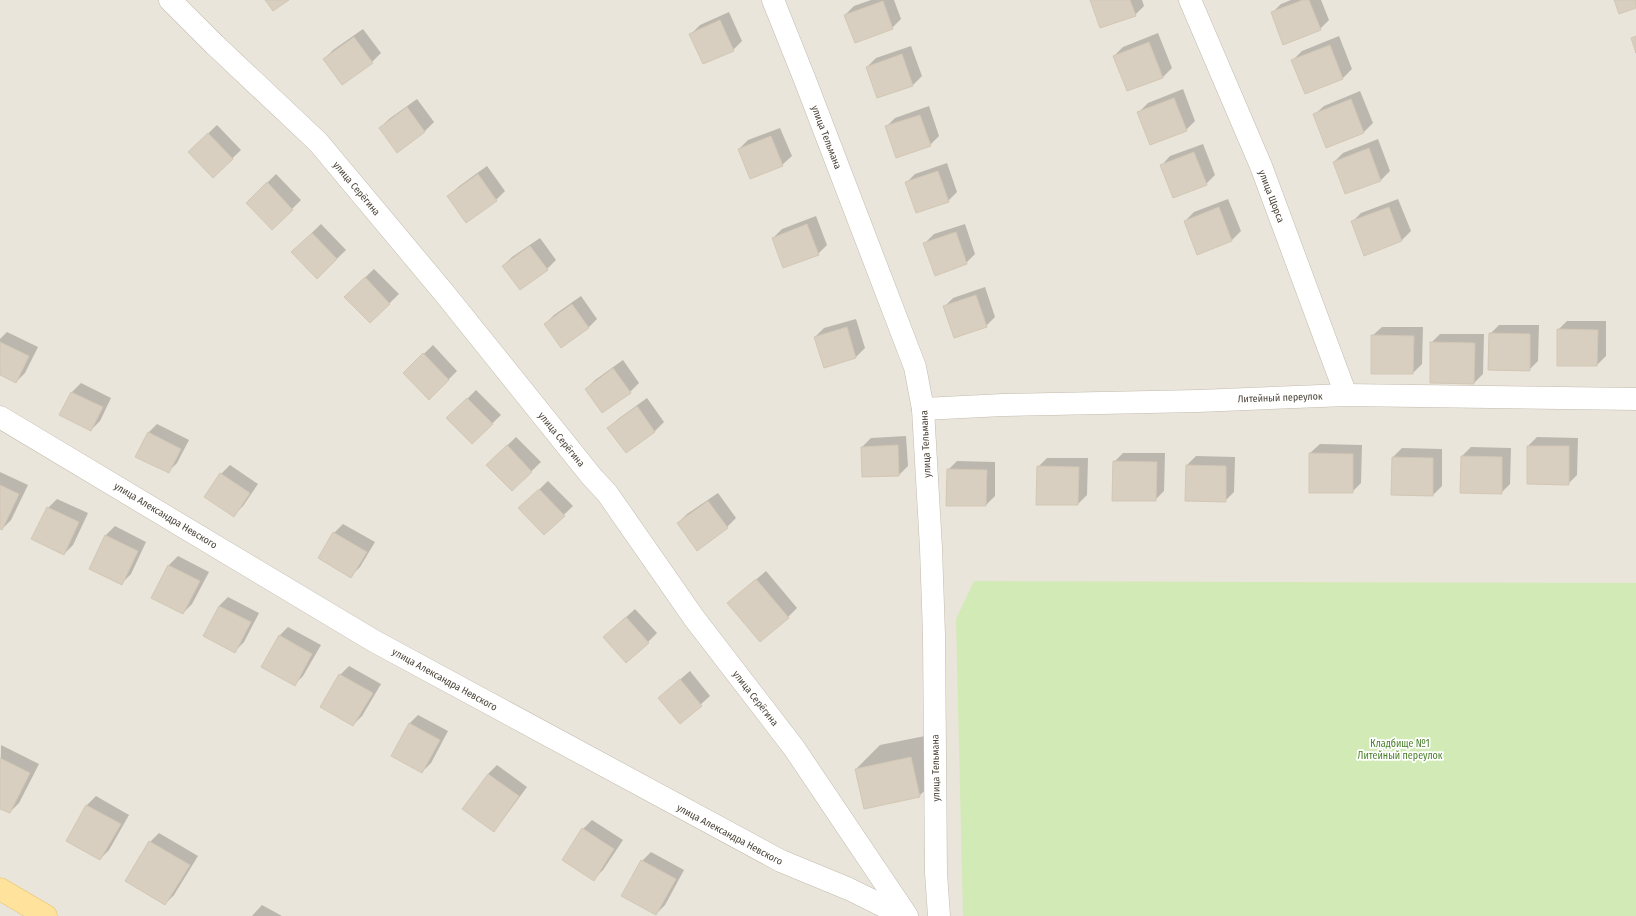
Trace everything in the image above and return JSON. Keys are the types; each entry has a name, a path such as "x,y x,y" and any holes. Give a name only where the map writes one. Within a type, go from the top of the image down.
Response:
{"main road":[{"path":"0,889 46,916"}],"street":[{"name":"улица Серёгина","path":"170,0 215,45 318,142 440,288 592,477 607,493 694,618 794,748 905,916"},
{"name":"улица Тельмана","path":"773,0 915,367 924,410 932,564 936,873 938,916"},
{"name":"улица Щорса","path":"1190,0 1261,166 1346,395"},
{"name":"Литейный переулок","path":"924,410 1004,405 1198,401 1346,395 1636,399"},
{"name":"улица Александра Невского","path":"0,416 374,641 781,861 849,889 905,916"}],"shaded area":[{"path":"0,0 1636,0 1636,916 0,916"}],"green space":[{"name":"Кладбище №1 Литейный переулок","path":"974,581 1636,583 1636,916 963,916 956,619"}],"building":[{"path":"265,0 289,0 273,11"},
{"path":"1090,0 1130,0 1136,16 1100,28"},
{"path":"1303,0 1309,0 1321,30 1283,45 1271,12"},
{"path":"1614,0 1636,0 1636,8 1619,14"},
{"path":"883,1 893,29 855,43 844,15"},
{"path":"720,20 734,51 703,64 689,34"},
{"path":"1636,36 1636,53 1631,38"},
{"path":"354,37 373,63 342,85 323,59"},
{"path":"1149,42 1163,78 1127,91 1113,56"},
{"path":"1330,45 1343,79 1305,94 1291,60"},
{"path":"902,54 913,86 877,98 866,67"},
{"path":"1174,98 1187,131 1150,145 1137,112"},
{"path":"1351,99 1364,133 1326,148 1313,114"},
{"path":"407,107 425,132 397,153 379,128"},
{"path":"920,115 931,146 896,158 885,126"},
{"path":"208,133 233,159 213,178 188,152"},
{"path":"771,136 783,166 750,179 738,149"},
{"path":"1369,148 1381,181 1345,194 1333,162"},
{"path":"1194,152 1207,185 1173,198 1160,165"},
{"path":"938,171 949,202 916,213 905,182"},
{"path":"478,174 497,201 466,223 447,196"},
{"path":"267,182 293,210 272,230 246,203"},
{"path":"1219,207 1232,241 1197,255 1184,221"},
{"path":"1389,207 1402,241 1364,256 1351,221"},
{"path":"807,224 819,255 783,268 772,238"},
{"path":"956,232 967,264 935,276 923,243"},
{"path":"312,233 337,259 317,279 291,252"},
{"path":"530,246 548,270 520,290 502,266"},
{"path":"365,277 390,304 370,323 344,297"},
{"path":"976,295 987,327 954,338 943,306"},
{"path":"572,304 589,328 561,348 544,324"},
{"path":"847,327 856,358 824,368 814,337"},
{"path":"1557,329 1598,330 1597,366 1557,366"},
{"path":"1489,333 1530,334 1530,371 1488,370"},
{"path":"1371,335 1414,336 1413,374 1371,374"},
{"path":"0,342 29,356 16,383 0,375"},
{"path":"1430,342 1475,343 1474,384 1430,383"},
{"path":"423,353 449,380 429,400 403,373"},
{"path":"613,368 631,393 602,413 585,389"},
{"path":"71,392 103,407 91,431 59,415"},
{"path":"467,398 493,424 472,444 446,418"},
{"path":"637,406 655,432 626,453 607,428"},
{"path":"148,432 181,449 169,473 135,457"},
{"path":"507,445 532,472 512,491 486,465"},
{"path":"898,445 899,476 862,477 861,447"},
{"path":"1527,446 1569,446 1569,485 1527,484"},
{"path":"1309,453 1353,454 1353,493 1309,493"},
{"path":"1461,456 1502,457 1502,494 1460,493"},
{"path":"1392,457 1433,458 1433,496 1391,495"},
{"path":"1113,461 1157,462 1156,501 1112,501"},
{"path":"1186,465 1226,466 1226,502 1185,501"},
{"path":"1037,466 1079,467 1078,505 1036,505"},
{"path":"947,469 987,470 986,506 946,506"},
{"path":"220,473 250,493 234,517 204,497"},
{"path":"0,485 19,494 2,530 0,529"},
{"path":"539,489 565,516 544,535 518,508"},
{"path":"708,501 728,528 697,551 677,523"},
{"path":"47,507 79,522 64,555 31,539"},
{"path":"333,532 367,552 351,578 318,558"},
{"path":"105,535 138,551 122,585 89,569"},
{"path":"168,565 200,581 183,614 151,598"},
{"path":"756,579 789,618 760,642 727,603"},
{"path":"219,606 251,622 235,653 203,636"},
{"path":"626,617 649,643 626,663 603,637"},
{"path":"279,635 312,654 295,686 261,667"},
{"path":"339,674 373,693 353,726 320,707"},
{"path":"680,679 702,706 680,724 658,698"},
{"path":"409,723 440,740 422,773 391,756"},
{"path":"911,757 920,797 864,809 855,769"},
{"path":"0,758 30,773 10,813 0,809"},
{"path":"488,774 519,796 494,832 462,809"},
{"path":"86,805 121,824 100,860 66,841"},
{"path":"582,828 614,849 594,881 562,860"},
{"path":"149,841 190,865 165,905 125,881"},
{"path":"641,860 676,879 656,915 621,896"}]}
